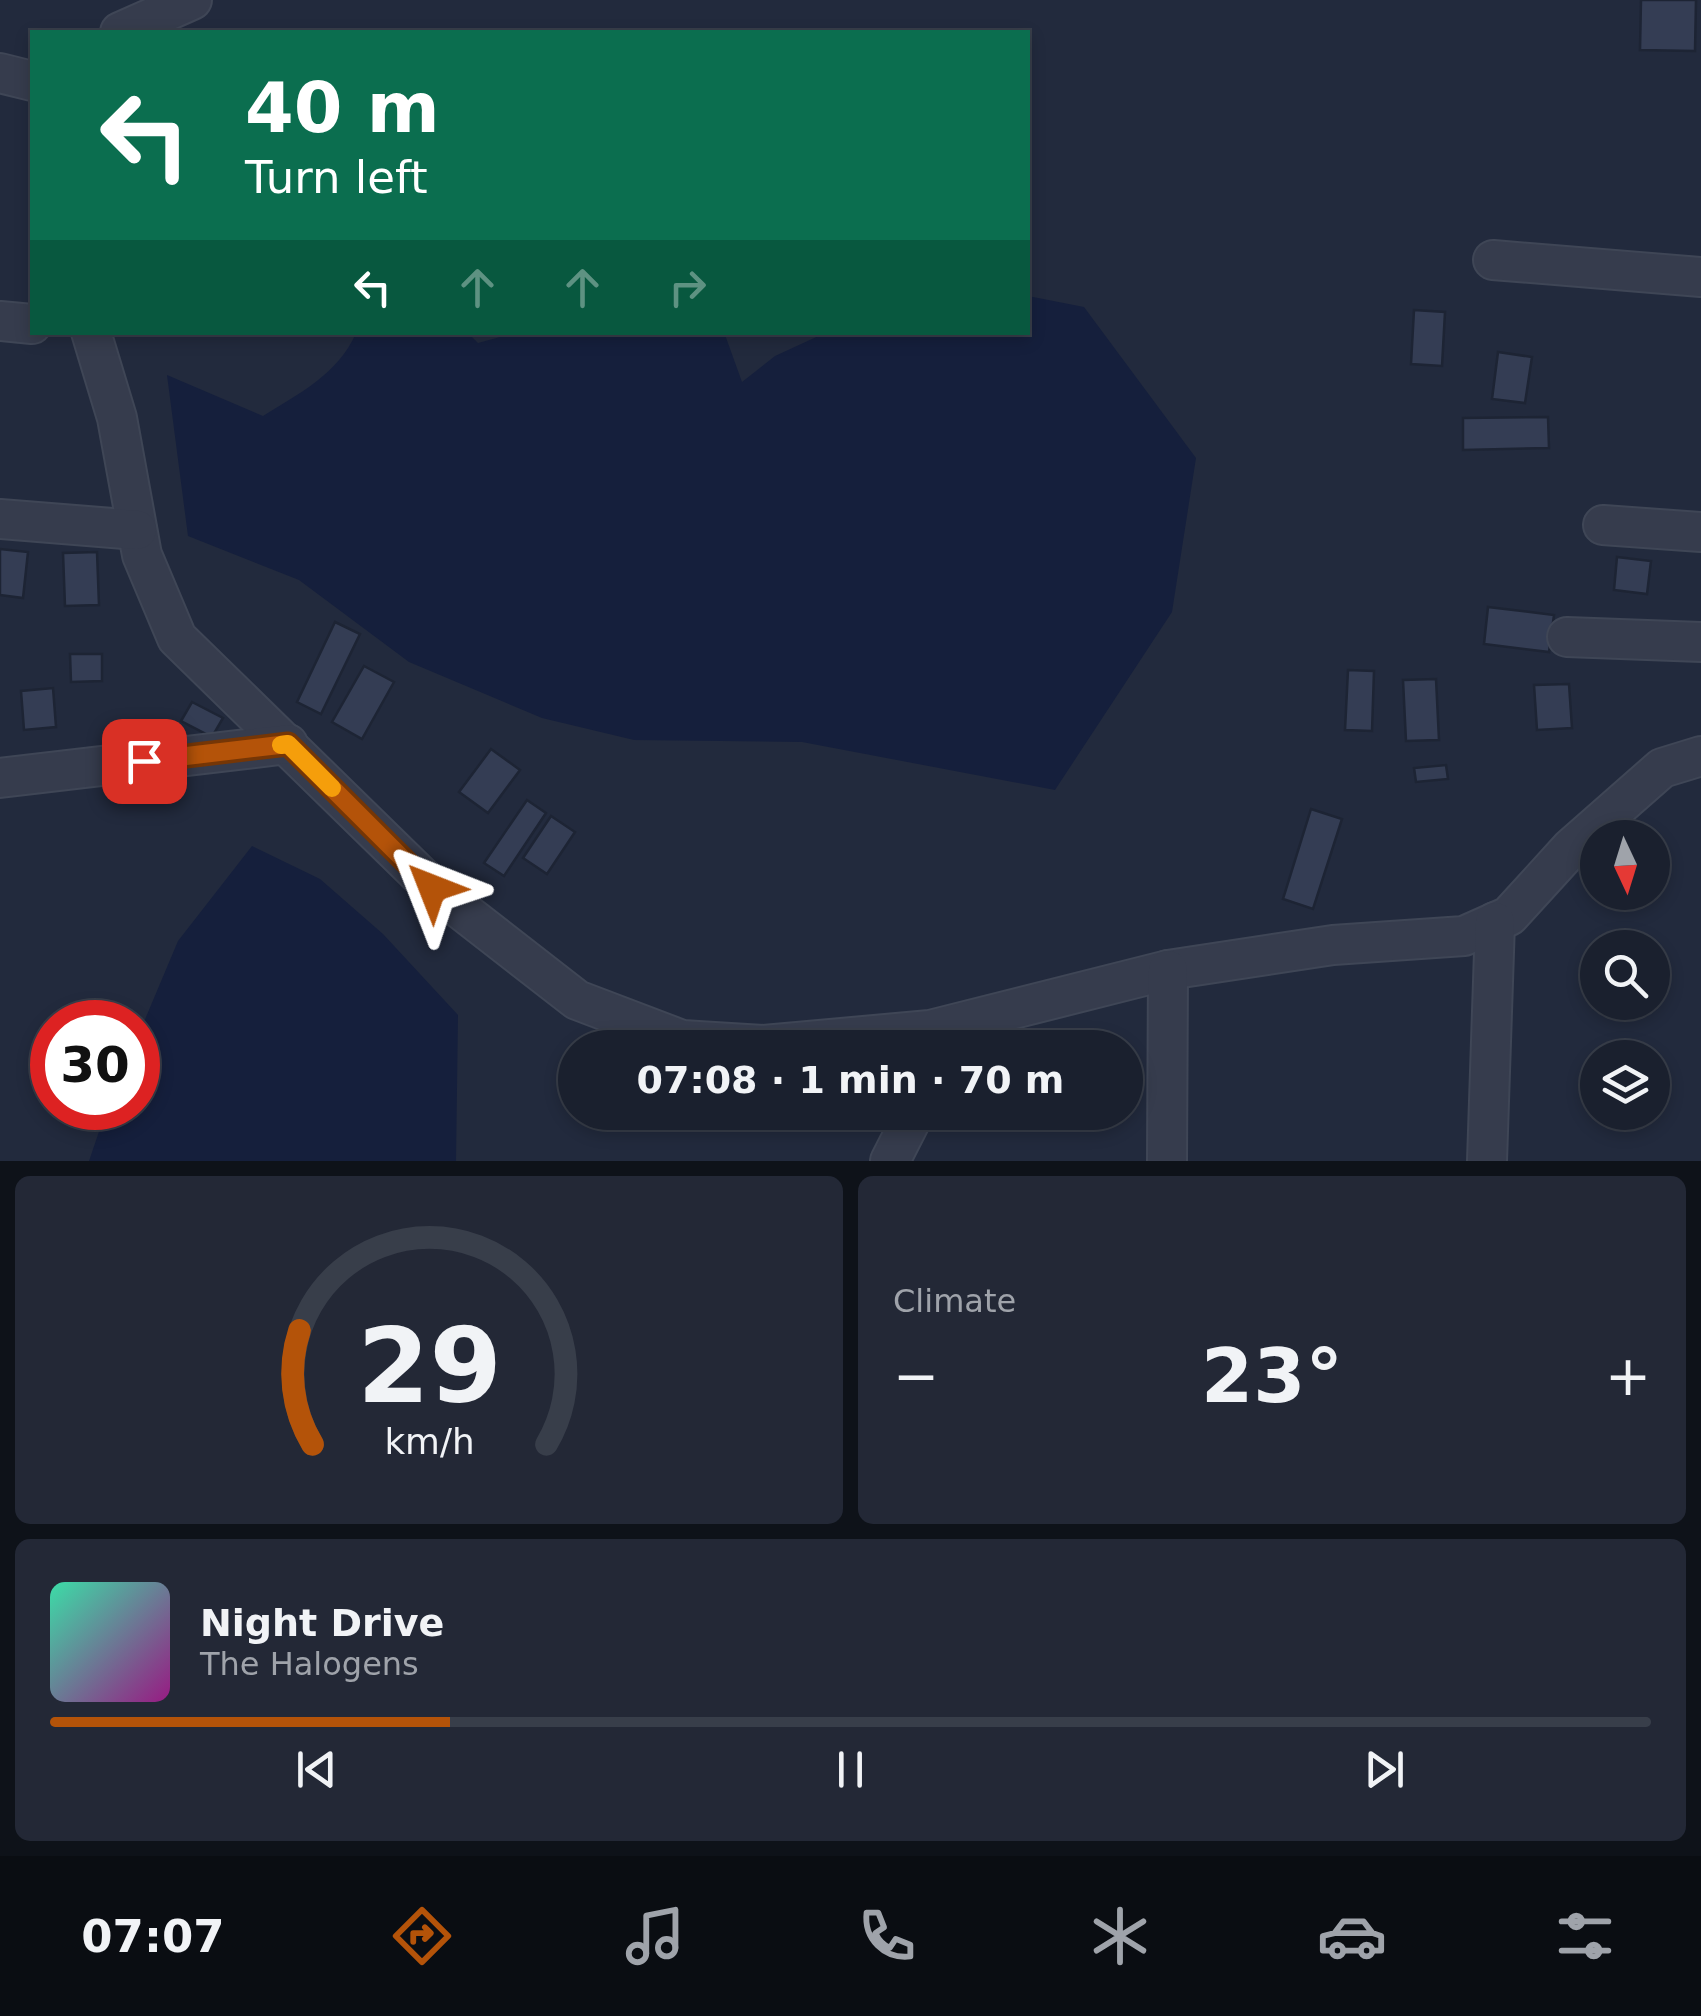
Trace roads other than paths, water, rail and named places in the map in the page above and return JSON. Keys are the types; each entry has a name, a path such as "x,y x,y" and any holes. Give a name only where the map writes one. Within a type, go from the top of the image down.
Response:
{"street":[{"path":"132,18 192,0"},
{"path":"0,74 30,81"},
{"path":"1492,260 1701,277"},
{"path":"0,321 30,324"},
{"path":"92,335 117,418 142,555 177,638 432,888 577,1000 656,1030"},
{"path":"0,519 136,530"},
{"path":"1603,525 1701,532"},
{"path":"1567,638 1701,642"},
{"path":"0,778 288,744"},
{"path":"960,1030 1168,970 1333,945 1464,936 1509,916 1572,848 1662,768 1701,756"},
{"path":"1487,1161 1495,922"},
{"path":"1158,1161 1167,1161 1168,970"},
{"path":"890,1161 906,1130"}],"water":[{"path":"1030,296 1084,307 1196,458 1172,612 1055,790 802,742 634,740 542,718 409,662 299,580 188,536 167,375 263,416 328,371 355,335 470,335 478,343 507,335 725,335 742,382 775,356 821,335 1030,335"},
{"path":"252,846 320,879 383,934 458,1015 456,1161 89,1161 100,1130 160,1130 160,1000 153,1000 178,941"}]}
